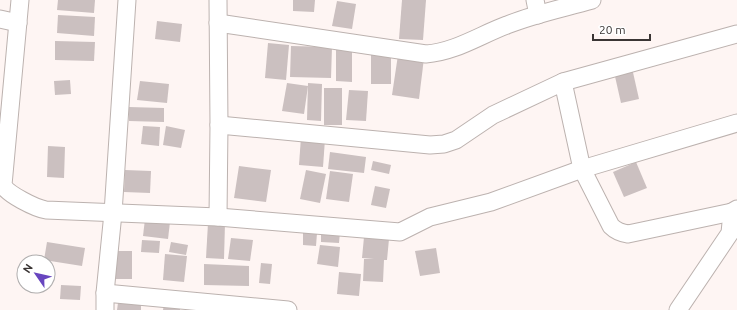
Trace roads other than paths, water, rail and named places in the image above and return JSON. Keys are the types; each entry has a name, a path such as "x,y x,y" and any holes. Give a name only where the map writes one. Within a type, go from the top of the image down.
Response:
{"street":[{"path":"20,0 18,23 4,112 3,180 5,189 8,192 42,209 218,217 400,232 430,217 491,202 582,169 737,123"},
{"path":"105,310 105,293 113,213 127,0"},
{"path":"218,0 218,217"},
{"path":"218,23 426,54 448,50 508,24 537,8 592,0"},
{"path":"0,19 18,23"},
{"path":"219,124 430,145 444,144 456,140 504,109 564,82 737,34"},
{"path":"564,82 582,169 611,226 622,233 628,234 734,211 730,233 678,310"},
{"path":"105,293 288,310"}]}
